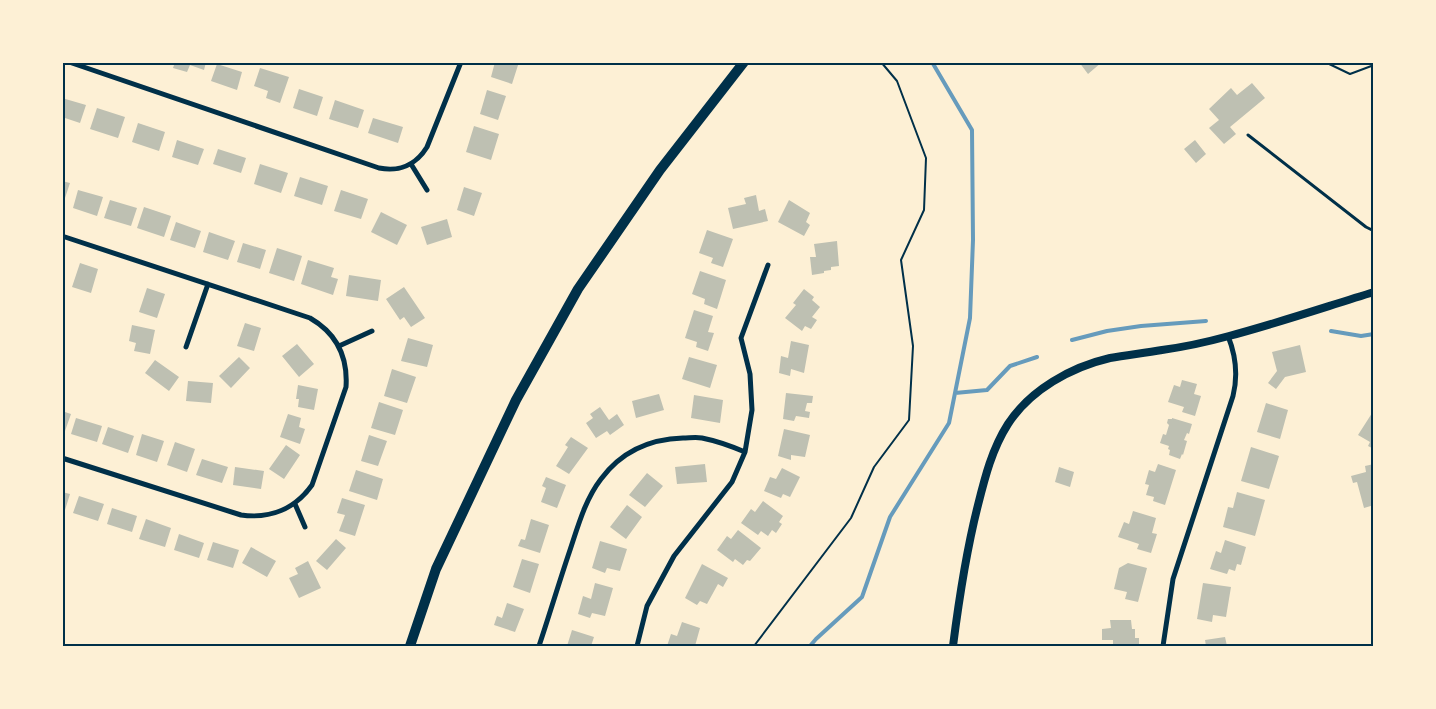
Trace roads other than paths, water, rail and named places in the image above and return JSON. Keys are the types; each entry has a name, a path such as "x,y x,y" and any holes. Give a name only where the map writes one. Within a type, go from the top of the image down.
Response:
{"main road":[{"path":"410,646 440,560 516,400 578,289 660,170 744,62"}],"street":[{"path":"70,62 379,168 395,170 412,164 423,154 461,62"},
{"path":"412,164 427,190"},
{"path":"62,236 310,318 324,327 339,346 346,370 346,387 312,486 294,504 266,516 241,515 62,458"},
{"path":"637,646 648,606 674,556 732,482 745,452 752,410 750,374 741,338 768,266"},
{"path":"186,347 208,284"},
{"path":"953,646 965,562 985,475 992,454 1009,423 1035,395 1051,383 1080,367 1110,358 1165,350 1228,336 1374,292"},
{"path":"339,346 372,331"},
{"path":"1163,646 1173,579 1234,396 1236,365 1228,336"},
{"path":"539,646 580,522 600,479 612,466 645,444 666,438 700,438 724,443 745,452"},
{"path":"294,504 305,527"}],"lane":[{"path":"1248,135 1374,232"}],"waterway":[{"path":"810,646 862,597 890,517 949,423 970,318 973,240 972,130 932,62"},
{"path":"1072,340 1107,331 1141,326 1206,321"},
{"path":"1331,331 1361,336 1374,334"},
{"path":"955,393 987,390 1010,366 1037,357"}]}
